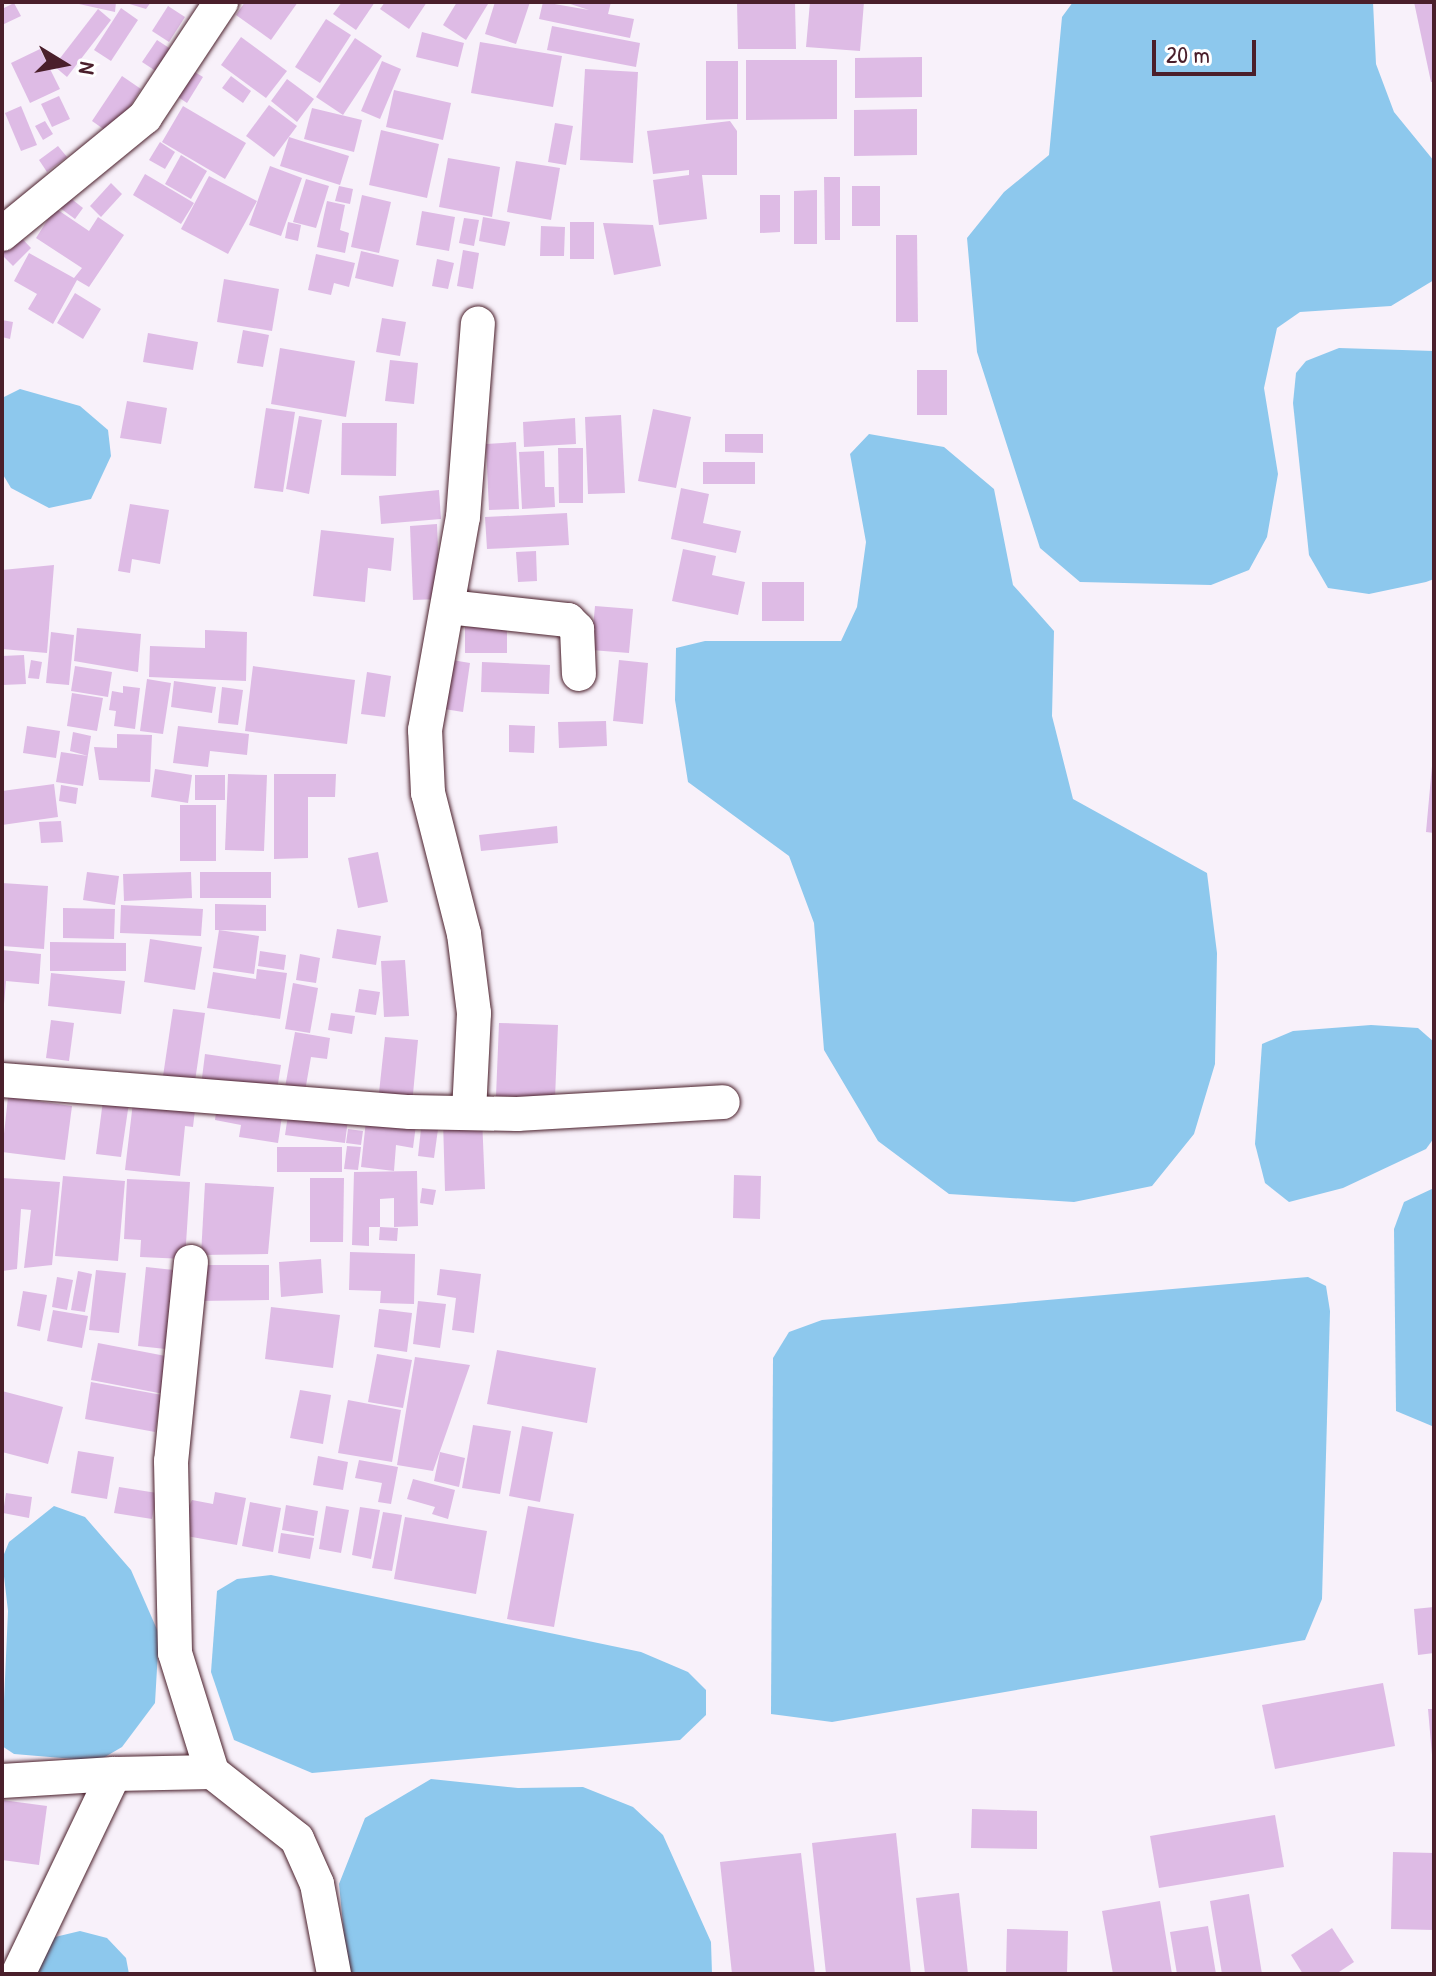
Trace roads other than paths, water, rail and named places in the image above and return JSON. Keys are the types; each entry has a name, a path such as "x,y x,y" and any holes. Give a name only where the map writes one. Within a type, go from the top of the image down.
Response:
{"street":[{"path":"2,234 145,117 221,2"},
{"path":"469,1112 474,1013 464,934 428,793 425,750 463,517 478,324"},
{"path":"448,607 568,620 577,629 579,674"},
{"path":"2,1080 469,1112 723,1102"},
{"path":"191,1262 169,1546 175,1653 212,1772 297,1839 317,1884 334,1974"},
{"path":"2,1781 212,1772"},
{"path":"18,1974 114,1774"}],"water":[{"path":"1073,2 1373,2 1376,64 1394,112 1434,161 1434,280 1391,306 1300,312 1277,328 1264,388 1278,474 1267,537 1249,570 1211,585 1080,582 1040,548 977,352 967,238 1004,192 1049,155 1062,17"},
{"path":"1339,348 1434,351 1434,579 1369,594 1328,588 1309,555 1293,403 1296,373 1306,361"},
{"path":"20,389 80,406 108,430 111,456 91,499 49,508 11,488 2,473 2,398"},
{"path":"869,434 944,447 994,489 1013,585 1054,631 1052,716 1073,799 1207,873 1217,953 1215,1064 1194,1134 1152,1186 1074,1202 949,1194 878,1141 824,1050 814,923 789,856 688,782 675,700 676,648 705,641 841,641 857,607 866,542 850,454"},
{"path":"1371,1025 1418,1028 1434,1042 1434,1138 1426,1149 1343,1188 1289,1202 1265,1183 1255,1144 1262,1044 1293,1031"},
{"path":"1434,1188 1432,1426 1396,1411 1394,1229 1404,1202"},
{"path":"1308,1277 1326,1286 1330,1311 1322,1599 1305,1640 832,1722 771,1714 773,1358 789,1332 822,1320"},
{"path":"54,1506 85,1517 131,1570 159,1634 155,1703 122,1747 98,1761 14,1754 2,1746 8,1611 2,1559 9,1542"},
{"path":"271,1575 641,1652 688,1672 706,1690 706,1715 680,1740 312,1773 234,1740 211,1672 217,1591 237,1579"},
{"path":"431,1779 518,1788 583,1787 633,1807 663,1835 711,1942 712,1974 348,1974 339,1884 365,1818"},
{"path":"80,1931 107,1938 126,1958 129,1974 32,1974 55,1937"}]}
